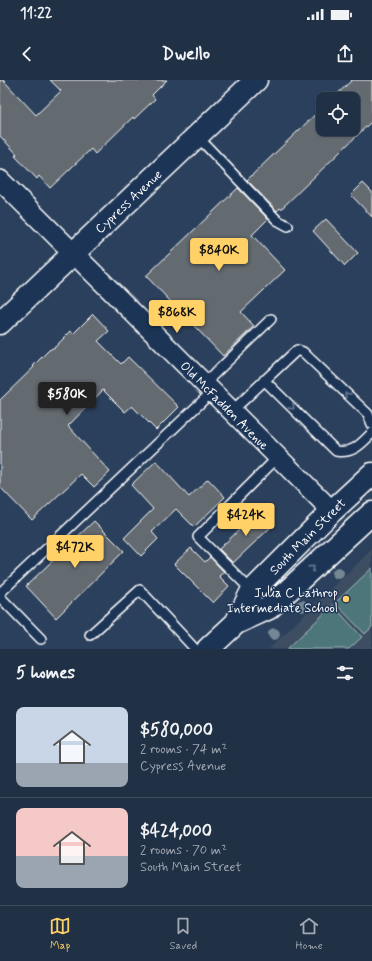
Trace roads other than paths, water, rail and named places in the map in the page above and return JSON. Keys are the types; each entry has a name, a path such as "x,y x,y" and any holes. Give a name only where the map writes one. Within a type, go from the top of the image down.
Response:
{"main road":[{"name":"Cypress Avenue","path":"0,324 256,80"},
{"name":"South Main Street","path":"236,623 252,591 332,511 372,474"},
{"name":"South Main Street","path":"208,649 236,623 269,608 372,513"}],"street":[{"name":"Old McFadden Avenue","path":"0,180 332,511"}],"lane":[{"path":"197,136 277,220 288,226"},
{"path":"0,593 208,388 271,319"},
{"path":"232,411 297,350 303,352 368,414 372,424"},
{"path":"264,380 336,451 345,452 357,448 372,433"},
{"path":"252,591 198,537 278,457"},
{"path":"90,635 140,590 195,649"},
{"path":"0,597 41,639"}],"place":[{"name":"Julia C Lathrop Intermediate School","path":"346,599"}]}
